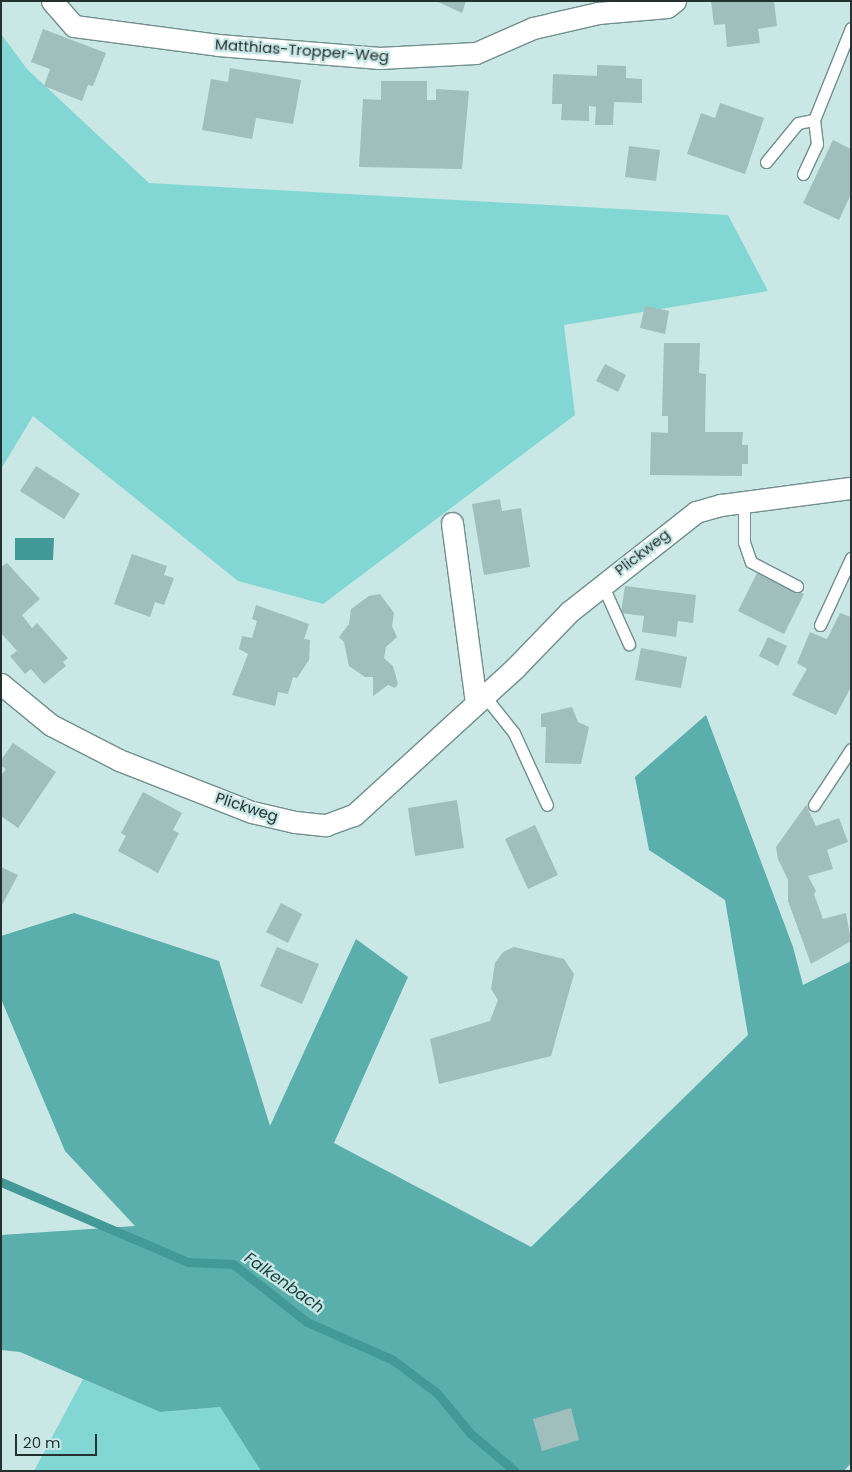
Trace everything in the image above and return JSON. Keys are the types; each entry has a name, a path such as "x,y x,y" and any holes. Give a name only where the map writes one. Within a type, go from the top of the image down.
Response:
{"street":[{"name":"Matthias-Tropper-Weg","path":"52,1 74,26 218,44 379,58 476,53 533,28 598,13 667,7 675,1"},
{"name":"Plickweg","path":"1,684 51,724 119,760 252,812 295,822 326,825 354,815 602,584 696,512 744,503 851,488"},
{"path":"452,523 479,698"}],"lane":[{"path":"803,174 817,144 814,120 851,28"},
{"path":"766,162 798,123 814,120"},
{"path":"744,503 744,542 751,562 797,586"},
{"path":"820,625 851,558"},
{"path":"602,584 629,644"},
{"path":"479,698 514,734 547,805"},
{"path":"814,805 851,749"}],"shaded area":[{"path":"1,34 27,69 149,183 728,215 768,291 564,325 575,415 323,604 238,581 33,416 1,469"},
{"path":"15,538 54,538 53,560 15,560"},
{"path":"706,715 793,947 803,985 851,961 851,1463 844,1471 261,1471 220,1407 160,1412 20,1352 1,1350 1,1235 135,1226 65,1151 1,999 1,936 74,913 219,961 270,1126 356,939 408,977 334,1143 531,1247 748,1035 725,900 649,850 635,777"},
{"path":"83,1379 160,1412 220,1407 261,1471 34,1471"}],"building":[{"path":"436,1 466,1 462,13"},
{"path":"711,1 774,1 777,26 758,29 760,43 727,47 725,24 714,25"},
{"path":"43,29 106,53 93,86 88,85 82,101 44,86 50,69 31,62"},
{"path":"597,65 626,66 626,78 642,79 642,103 614,102 613,125 595,125 596,107 589,106 589,121 561,120 562,104 552,104 553,74 597,76"},
{"path":"230,68 301,80 293,124 256,118 252,139 202,130 211,79 228,82"},
{"path":"381,81 427,81 427,100 436,100 436,89 469,91 462,169 359,167 363,99 381,100"},
{"path":"720,103 764,118 745,174 687,154 701,113 715,118"},
{"path":"833,140 851,149 851,194 839,220 803,203"},
{"path":"629,146 660,150 656,181 625,177"},
{"path":"645,306 669,311 665,334 640,328"},
{"path":"664,343 700,343 699,373 706,374 705,432 743,432 742,445 748,445 748,464 742,464 742,476 650,475 651,432 668,433 668,416 662,416"},
{"path":"605,364 626,375 618,392 596,381"},
{"path":"36,466 80,494 64,519 20,491"},
{"path":"500,499 502,511 521,508 530,567 484,575 472,504"},
{"path":"132,554 167,566 164,575 174,578 164,605 155,602 150,617 114,604"},
{"path":"7,563 40,599 22,615 32,628 37,623 68,658 63,662 66,666 44,684 31,669 25,674 10,656 17,651 1,633 1,567"},
{"path":"758,571 804,594 784,634 738,611"},
{"path":"625,586 696,595 693,623 678,621 676,637 642,632 644,616 621,613"},
{"path":"380,594 394,613 392,626 397,637 386,647 384,658 393,666 398,684 395,688 388,685 373,696 373,677 365,677 349,666 344,642 339,637 349,624 351,609 369,596"},
{"path":"256,605 309,624 304,639 310,640 309,660 297,678 293,677 288,694 278,692 275,706 232,695 248,654 239,649 242,636 252,638 257,621 252,619"},
{"path":"840,613 851,617 851,687 836,715 792,695 807,669 797,663 810,632 827,639"},
{"path":"768,637 787,646 778,666 759,656"},
{"path":"641,648 687,657 681,688 635,680"},
{"path":"572,707 578,722 589,727 581,764 545,763 546,727 541,727 541,714"},
{"path":"13,743 56,772 18,828 1,816 1,775 6,769 1,766 1,760"},
{"path":"143,792 182,813 173,830 179,833 158,873 118,851 126,836 121,833"},
{"path":"457,800 464,848 415,856 408,808"},
{"path":"806,805 816,826 839,818 848,842 827,850 833,869 808,876 816,891 814,894 823,919 846,913 851,941 811,964 788,901 788,880 778,859 776,847"},
{"path":"535,825 558,875 528,889 505,839"},
{"path":"1,867 18,875 1,907"},
{"path":"281,903 302,914 288,943 266,932"},
{"path":"277,947 319,964 302,1004 260,986"},
{"path":"514,947 564,959 574,974 551,1056 439,1084 430,1039 490,1021 498,1000 491,989 495,963 503,952"},
{"path":"571,1408 579,1440 542,1451 533,1419"}],"waterway":[{"name":"Falkenbach","path":"1,1182 188,1262 233,1264 307,1322 393,1360 437,1393 471,1434 515,1471"}]}
